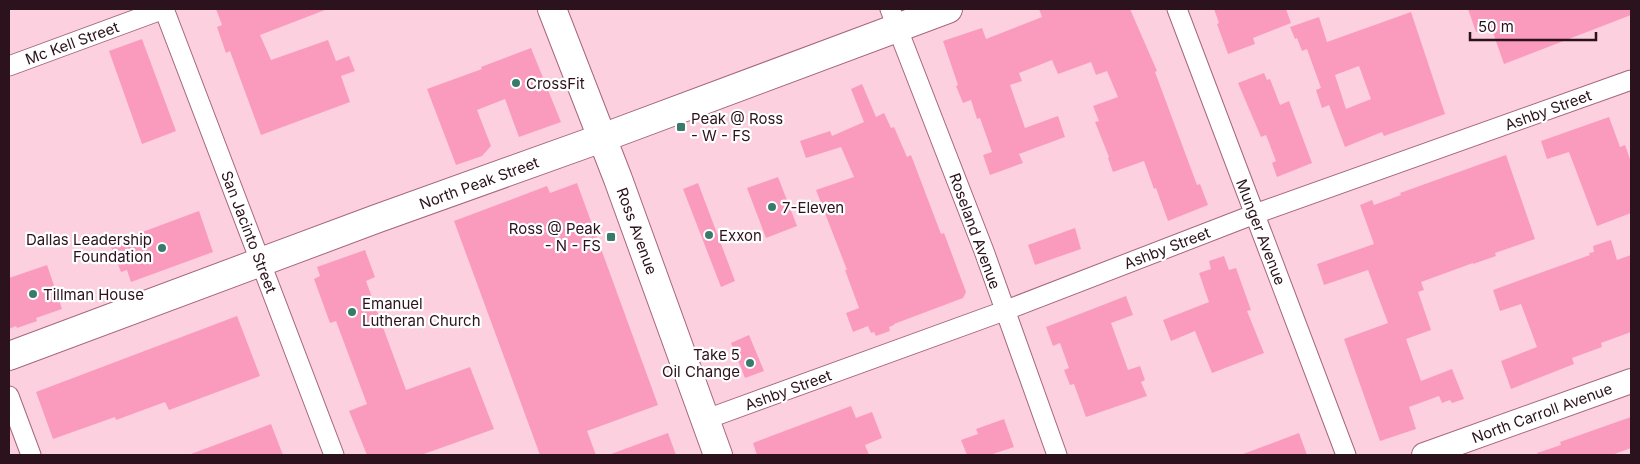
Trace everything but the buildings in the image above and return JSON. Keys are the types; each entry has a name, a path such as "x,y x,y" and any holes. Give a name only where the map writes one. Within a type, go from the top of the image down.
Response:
{"main road":[{"name":"Ross Avenue","path":"552,9 602,138 718,455"},
{"name":"North Peak Street","path":"9,356 376,219 602,138 893,18 948,9"}],"street":[{"name":"Mc Kell Street","path":"9,66 164,9"},
{"name":"San Jacinto Street","path":"164,9 334,455"},
{"name":"Munger Avenue","path":"1177,9 1346,455"},
{"name":"Roseland Avenue","path":"893,18 984,251 1056,455"},
{"name":"Ashby Street","path":"704,420 1004,311 1254,214 1631,80"},
{"name":"North Carroll Avenue","path":"1424,455 1631,381"},
{"path":"9,396 31,455"}],"place":[{"name":"CrossFit","path":"516,83"},
{"name":"Peak @ Ross - W - FS","path":"681,127"},
{"name":"7-Eleven","path":"772,207"},
{"name":"Exxon","path":"709,235"},
{"name":"Ross @ Peak - N - FS","path":"611,237"},
{"name":"Dallas Leadership Foundation","path":"162,248"},
{"name":"Tillman House","path":"33,294"},
{"name":"Emanuel Lutheran Church","path":"352,312"},
{"name":"Take 5 Oil Change","path":"750,363"}]}
